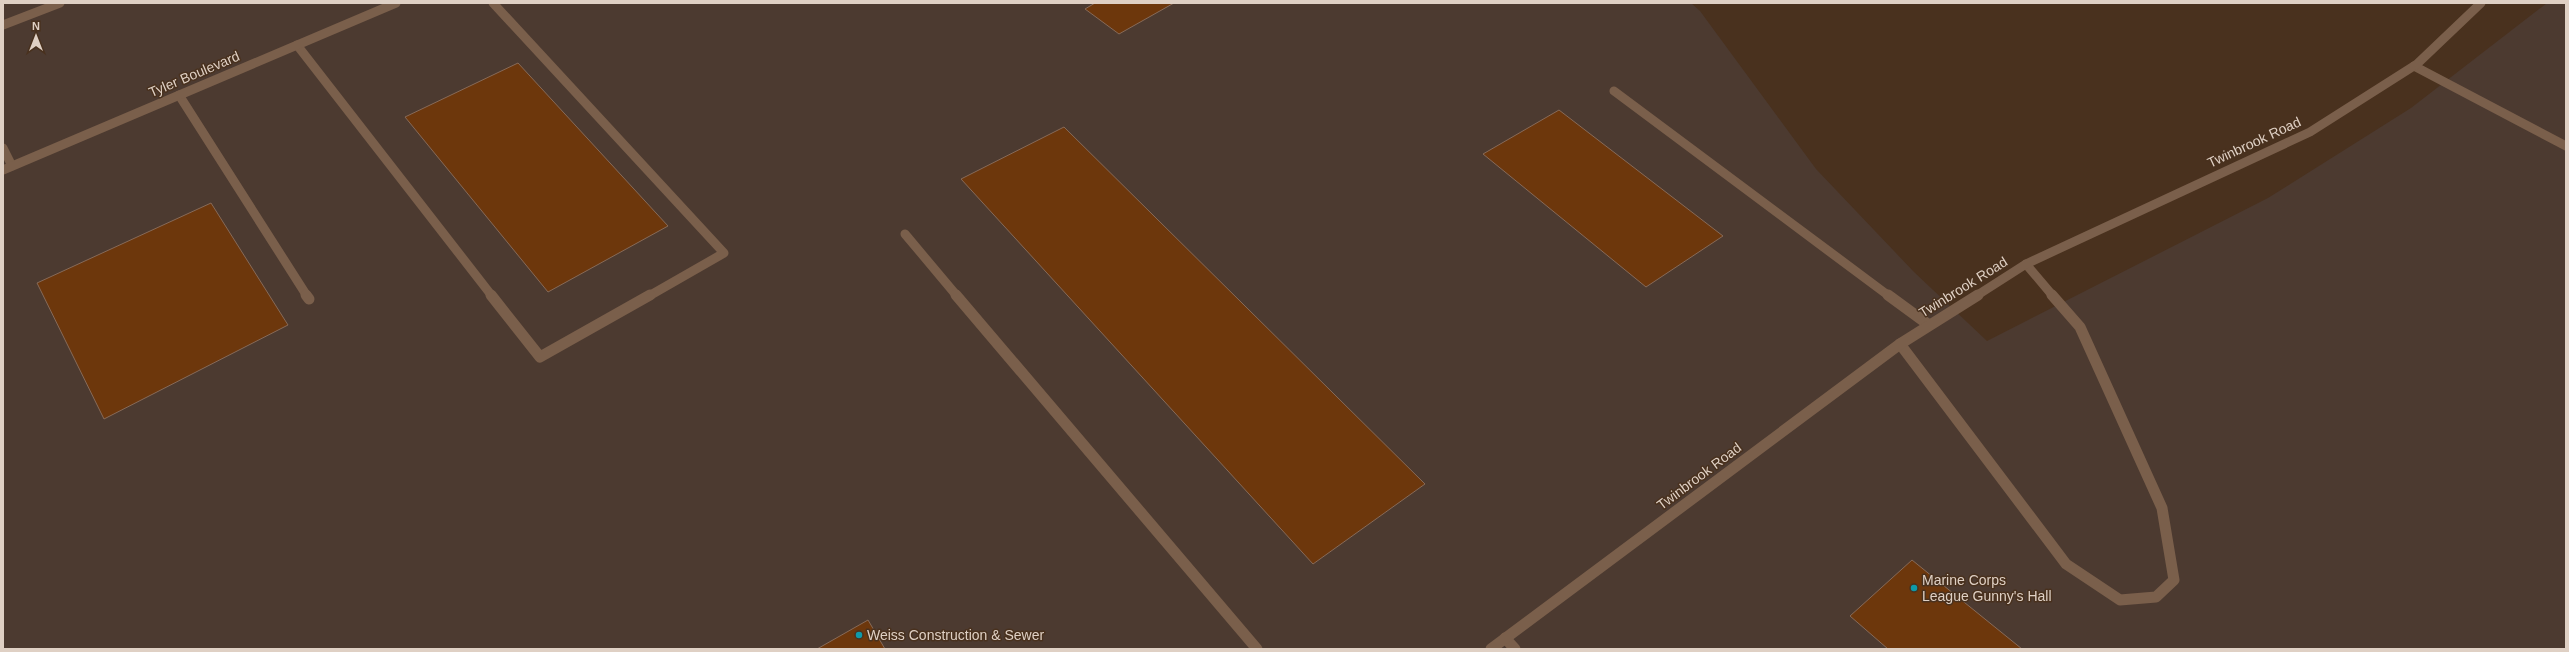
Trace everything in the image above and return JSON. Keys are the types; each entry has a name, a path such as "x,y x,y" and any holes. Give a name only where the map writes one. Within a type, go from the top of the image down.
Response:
{"street":[{"path":"3,25 60,3"},
{"name":"Tyler Boulevard","path":"3,170 396,3"},
{"path":"297,45 540,357 724,253 494,3"},
{"name":"Twinbrook Road","path":"1491,649 1900,344 1929,325 2026,264 2310,132 2414,66 2480,3"},
{"path":"2414,66 2566,146"},
{"path":"1614,91 1929,325"},
{"path":"179,95 309,299"},
{"path":"3,148 12,166"},
{"path":"905,234 1257,649"},
{"path":"1900,344 2066,564 2120,600 2156,597 2174,580 2162,508 2080,327 2026,264"},
{"path":"1506,638 1515,649"}],"shaded area":[{"path":"3,3 1691,3 1700,11 1816,169 1914,272 1987,341 2268,198 2411,108 2547,3 2566,3 2566,649 3,649"}],"building":[{"path":"1095,3 1174,3 1119,34 1085,9"},
{"path":"518,63 668,226 548,292 405,117"},
{"path":"1559,110 1723,236 1646,287 1483,154"},
{"path":"1064,127 1425,484 1313,564 961,179"},
{"path":"211,203 288,325 104,419 37,283"},
{"name":"Marine Corps League Gunny's Hall","path":"1912,560 2022,649 1888,649 1850,616"},
{"name":"Weiss Construction & Sewer","path":"868,620 885,649 817,649"}],"place":[{"name":"Marine Corps League Gunny's Hall","path":"1914,588"},
{"name":"Weiss Construction & Sewer","path":"859,635"}]}
